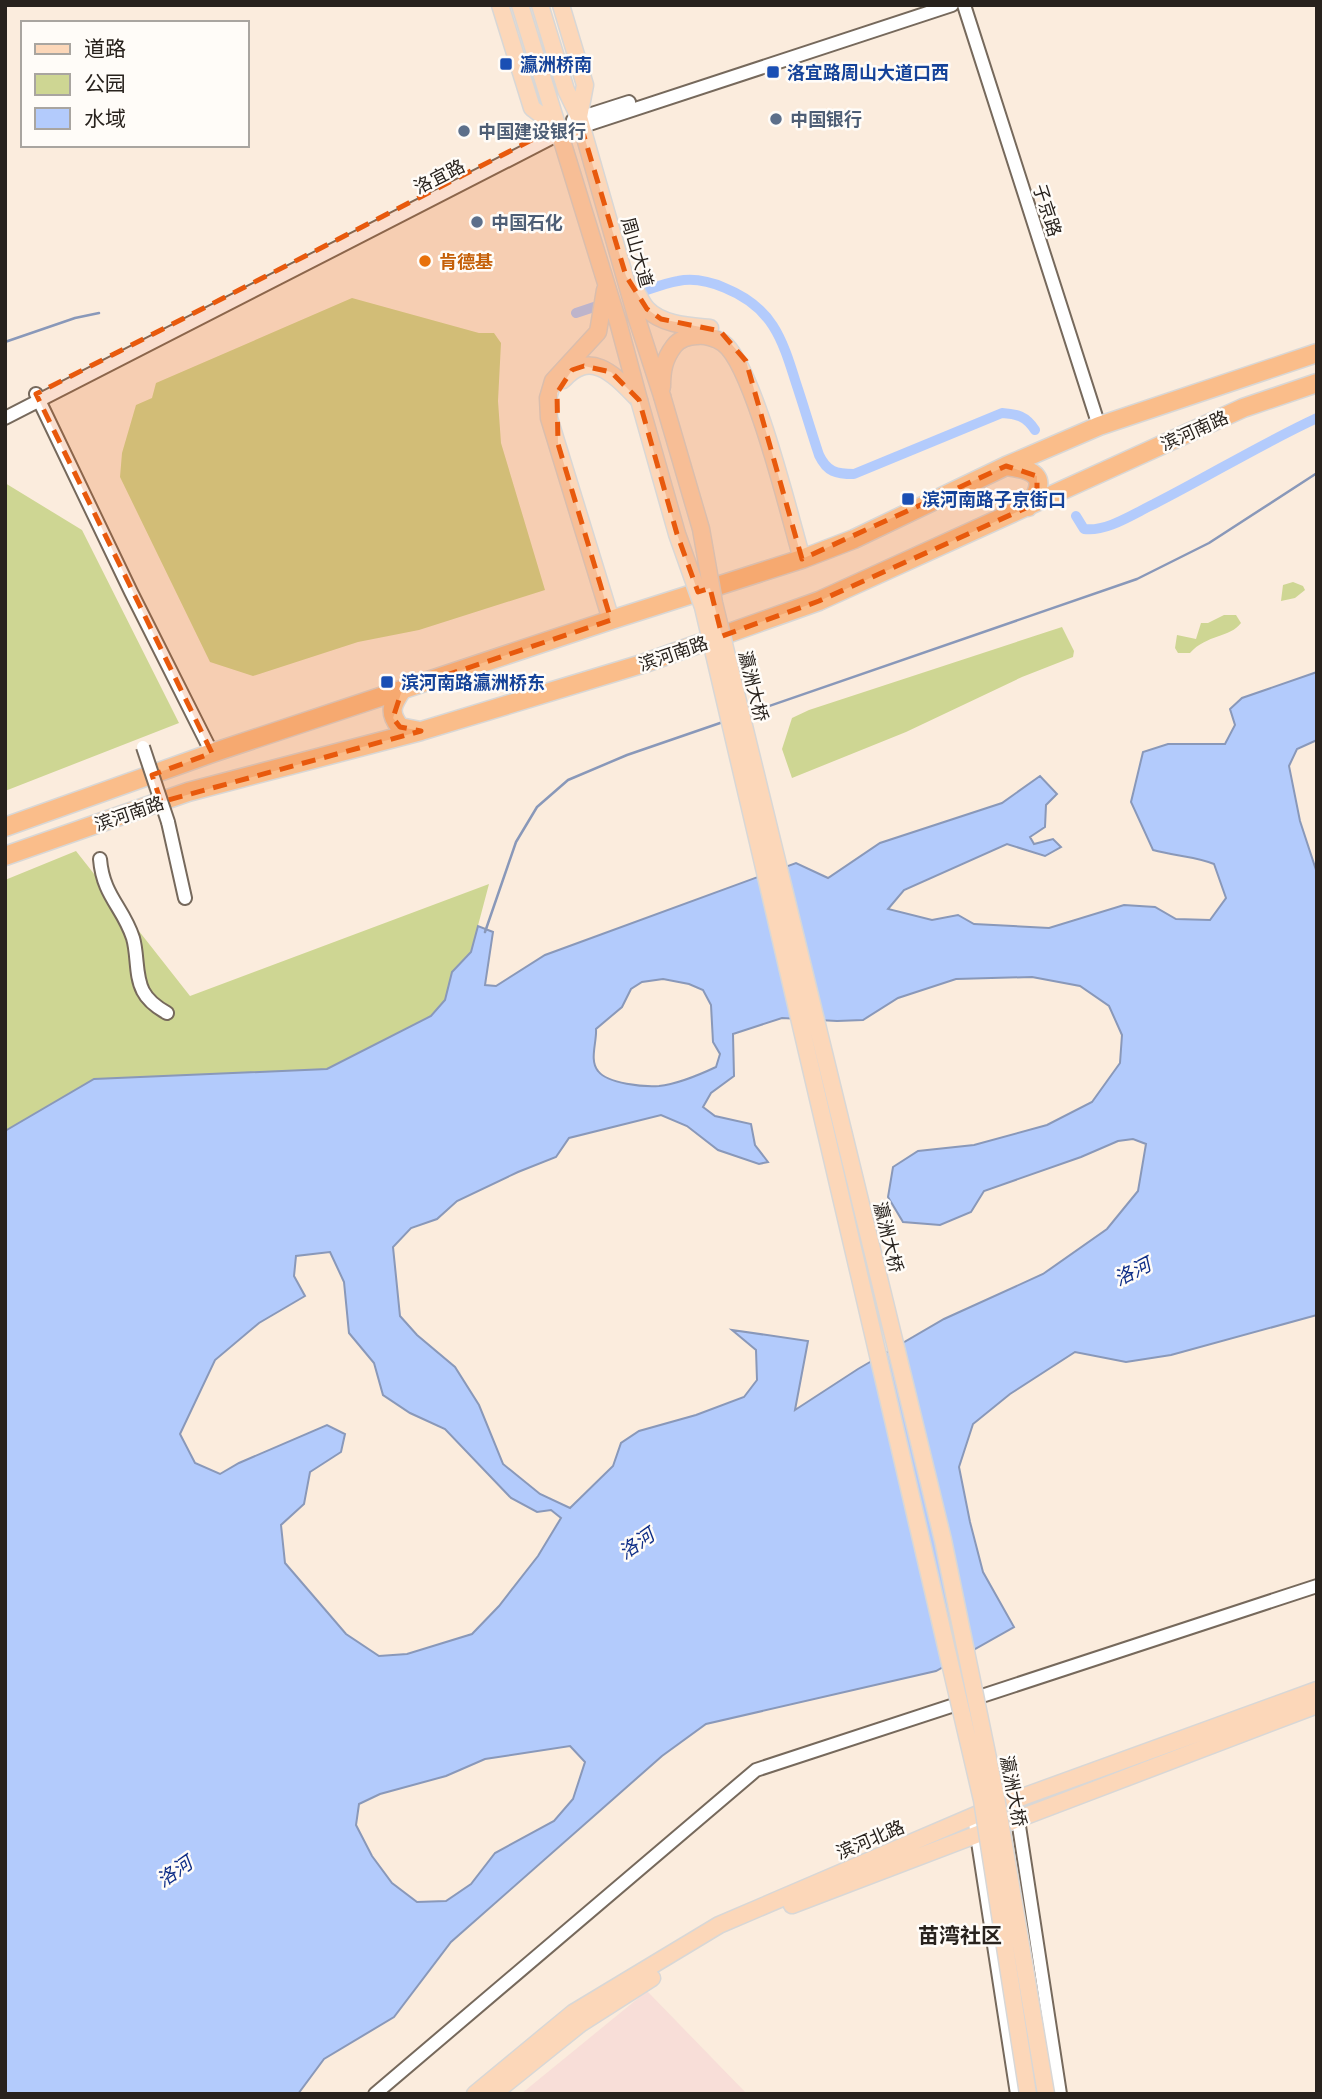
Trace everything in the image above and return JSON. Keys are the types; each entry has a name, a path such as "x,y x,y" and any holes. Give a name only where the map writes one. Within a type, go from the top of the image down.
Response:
{"highway":[{"name":"滨河南路","path":"5,827 212,753 802,559 854,539 1006,466 1099,426 1317,353"},
{"name":"滨河南路","path":"5,856 188,792 421,731 645,663 819,601 1243,408 1317,383"},
{"path":"1006,466 1030,470 1037,475 1037,495 1028,507"},
{"path":"402,690 392,709 393,718 400,727 421,731"}],"main road":[{"path":"500,5 532,108 558,131"},
{"path":"520,5 639,400"},
{"name":"周山大道","path":"540,5 566,90 580,122 662,396"},
{"name":"周山大道","path":"561,5 585,85 580,122"},
{"path":"626,276 647,309 662,319 720,331 731,340 746,361 802,559"},
{"path":"606,284 598,332 553,381 548,398 549,418 611,620"},
{"path":"662,396 662,371 668,353 677,342 692,336 706,335 723,343 736,358 757,406"},
{"path":"558,443 555,406 557,393 572,370 597,366 611,372 639,400"},
{"name":"瀛洲大桥","path":"662,396 701,529 714,603 943,1540 996,1797 1046,2094"},
{"name":"瀛洲大桥","path":"639,400 677,534 703,607 939,1612 982,1800 1028,2094"},
{"name":"滨河北路","path":"475,2094 573,2013 719,1925 974,1816 1317,1690"},
{"name":"滨河北路","path":"493,2094 580,2024 727,1930 1317,1704"}],"street":[{"name":"洛宜路","path":"5,418 38,397 558,131 929,5"},
{"name":"洛宜路","path":"580,122 952,5"},
{"name":"子京路","path":"964,5 1099,426"},
{"name":"洛宜路","path":"5,410 38,397"},
{"path":"38,397 212,753"},
{"path":"143,747 168,822 184,898"},
{"path":"100,859 105,886 134,940 143,991 156,1006 167,1013"},
{"path":"375,2094 756,1770 1317,1586"},
{"path":"1015,1800 1060,2094"},
{"path":"974,1816 1017,2094"}],"highlighted area":[{"path":"581,126 626,276 647,309 661,319 720,331 746,361 802,559 1006,466 1037,476 1037,495 1028,507 819,601 722,636 710,588 698,592 677,534 639,400 611,372 584,366 572,370 557,393 558,444 611,620 402,690 393,718 400,727 421,731 161,802 152,775 212,753 36,394 557,127 559,134"}],"shaded area":[{"path":"647,1991 747,2094 521,2094"}],"green space":[{"path":"352,298 479,333 494,333 501,343 498,401 501,443 545,590 419,630 358,642 253,676 210,662 120,477 122,453 136,405 152,398 156,383"},
{"path":"5,483 82,530 179,723 5,791"},
{"path":"1293,582 1303,586 1305,590 1295,598 1281,601 1283,585"},
{"path":"1224,615 1236,615 1241,623 1231,631 1204,642 1190,653 1178,653 1175,648 1177,635 1196,639 1201,623 1208,623"},
{"path":"1062,627 1074,651 1073,657 1022,677 906,732 792,778 782,749 792,718 809,710"},
{"path":"76,851 190,996 489,884 471,952 452,972 445,1000 431,1016 327,1069 94,1079 5,1131 5,880"}],"water":[{"name":"洛河","path":"1317,672 1317,740 1297,749 1289,766 1300,821 1317,873 1317,1315 1171,1355 1126,1362 1075,1352 1010,1394 973,1424 959,1467 983,1572 1014,1627 936,1671 706,1724 662,1756 451,1942 394,2017 324,2059 298,2094 5,2094 5,1131 94,1079 327,1069 431,1016 445,1000 452,972 471,952 478,926 493,932 485,985 496,986 545,955 796,863 828,878 880,843 1002,803 1040,776 1057,794 1046,805 1045,827 1030,837 1034,844 1053,839 1061,847 1045,856 1007,844 904,890 888,909 932,920 958,915 974,924 1049,928 1124,905 1155,907 1176,919 1210,920 1226,898 1214,864 1153,850 1131,802 1143,752 1168,744 1225,744 1235,725 1230,709 1242,698","holes":["1032,977 1080,986 1109,1006 1122,1035 1120,1063 1092,1102 1047,1125 974,1145 918,1151 893,1167 888,1197 903,1222 940,1225 971,1212 984,1191 1118,1141 1133,1139 1146,1144 1138,1191 1107,1229 1043,1274 944,1319 858,1369 795,1410 808,1341 732,1330 756,1350 757,1380 744,1397 696,1415 639,1431 621,1443 613,1466 570,1508 540,1494 503,1464 479,1405 455,1367 417,1335 400,1316 393,1247 411,1228 437,1219 457,1201 556,1157 569,1138 661,1115 687,1126 718,1150 759,1164 768,1162 755,1145 751,1124 715,1116 703,1107 711,1093 734,1076 733,1034 782,1018 863,1020 898,998 956,979","663,979 703,990 711,1005 713,1042 720,1054 716,1067 696,1076 659,1086 618,1082 598,1071 594,1056 596,1029 622,1007 631,989 642,982","330,1252 344,1282 349,1333 374,1363 383,1395 410,1413 445,1429 511,1498 537,1512 551,1510 561,1518 538,1556 499,1606 472,1634 407,1654 379,1656 346,1634 285,1563 281,1525 304,1504 310,1472 341,1452 345,1434 327,1425 220,1474 195,1463 180,1434 215,1360 259,1323 305,1296 294,1276 296,1256","570,1746 585,1762 573,1799 554,1821 495,1853 471,1884 446,1901 417,1902 392,1883 372,1856 356,1825 359,1804 380,1794 446,1776 485,1759"]}],"waterway":[{"path":"641,292 673,282 696,280 725,288 754,305 780,338 819,455 825,465 837,472 854,474 1002,413 1021,417 1035,430"},
{"path":"576,313 597,306"},
{"path":"5,342 75,318 99,313"},
{"path":"1076,516 1084,529 1102,528 1120,521 1317,418"},
{"path":"746,714 1137,579 1209,543 1317,473"},
{"path":"485,932 516,842 537,807 568,780 627,755 723,722"}],"place":[{"name":"瀛洲桥南","path":"506,64"},
{"name":"洛宜路周山大道口西","path":"773,72"},
{"name":"中国银行","path":"776,119"},
{"name":"中国建设银行","path":"464,131"},
{"name":"中国石化","path":"477,222"},
{"name":"肯德基","path":"425,261"},
{"name":"滨河南路子京街口","path":"908,499"},
{"name":"滨河南路瀛洲桥东","path":"387,682"}],"district":[{"name":"苗湾社区","path":"960,1935"}]}
